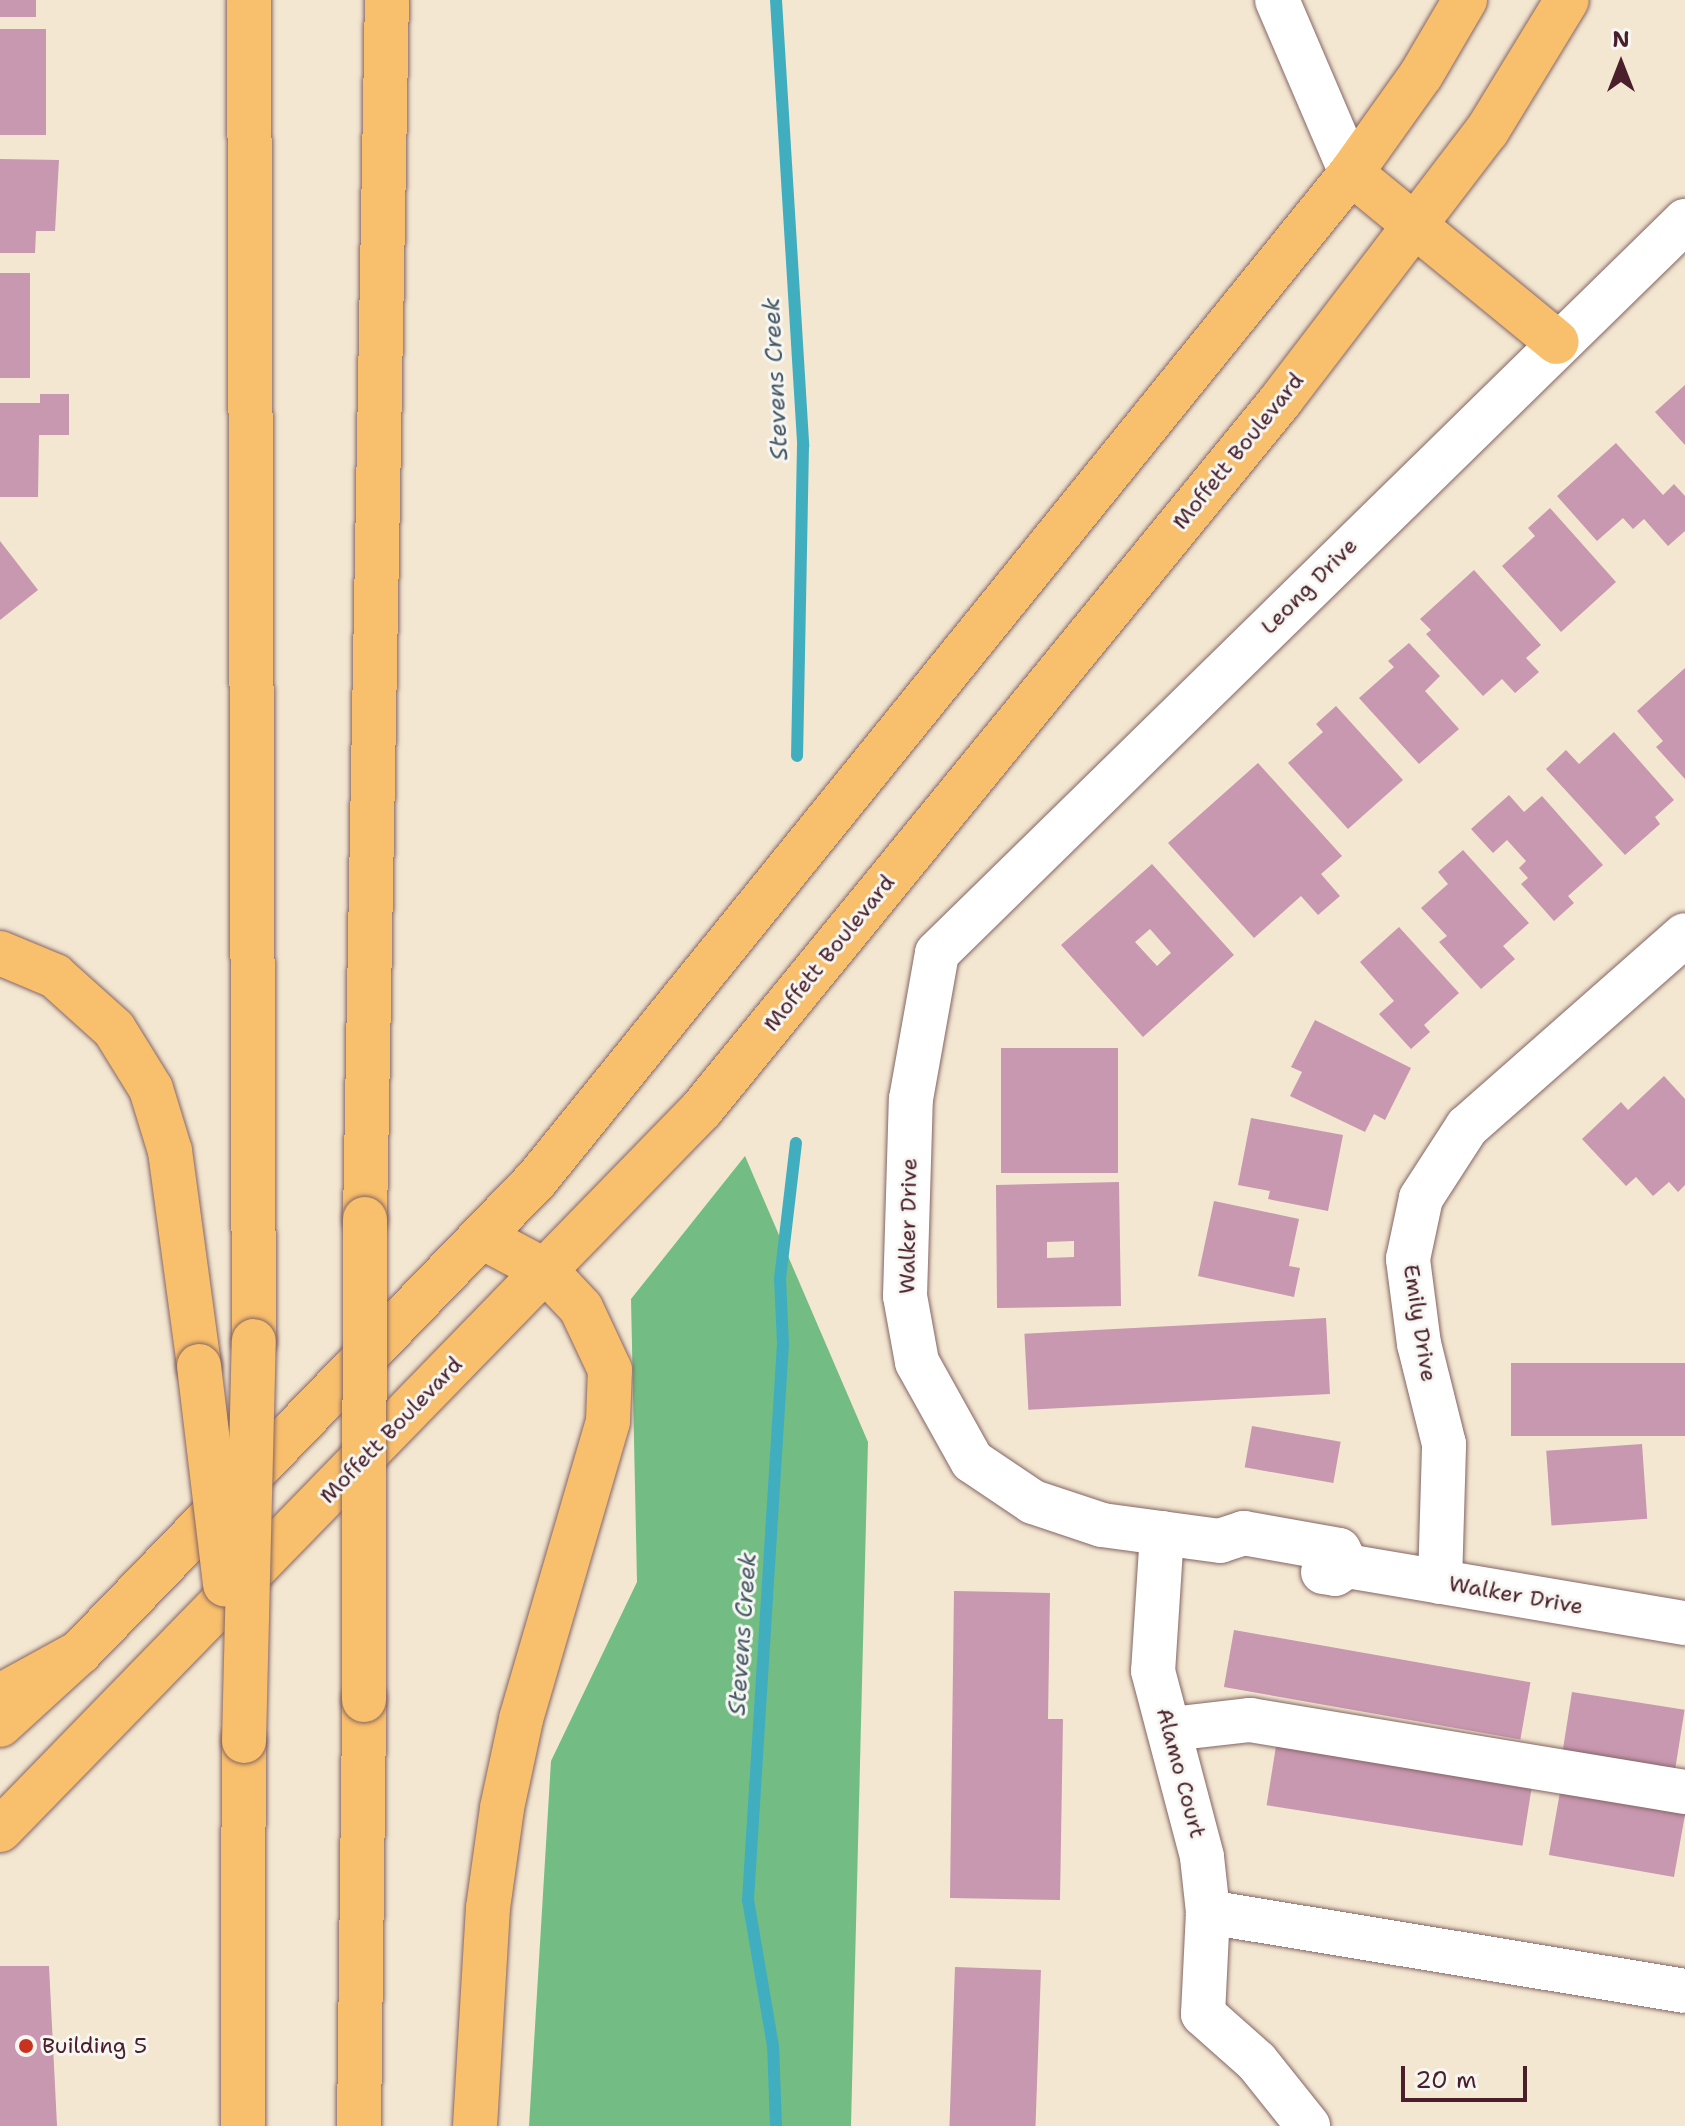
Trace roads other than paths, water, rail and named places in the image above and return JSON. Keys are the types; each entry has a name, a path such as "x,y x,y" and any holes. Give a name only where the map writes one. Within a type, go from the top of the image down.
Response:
{"main road":[{"path":"243,2126 244,1741 254,1341 249,0"},
{"path":"249,146 266,0"},
{"path":"359,2126 365,1219 387,0"},
{"path":"0,1725 80,1652 484,1238 547,1167 1351,173 1421,75 1465,0"},
{"name":"Moffett Boulevard","path":"0,1830 701,1110 1281,400 1514,92 1567,0"},
{"path":"1351,173 1413,228 1557,342"},
{"path":"0,953 55,976 114,1029 151,1089 170,1151 244,1741"},
{"path":"475,2126 488,1908 502,1808 521,1719 608,1421 610,1370 581,1308 546,1271 484,1238"},
{"path":"0,1696 80,1652"}],"street":[{"path":"1277,0 1351,173"},
{"name":"Leong Drive","path":"937,953 1557,342 1685,221"},
{"name":"Emily Drive","path":"1440,1582 1444,1444 1419,1344 1408,1259 1421,1198 1467,1127 1685,935"},
{"name":"Walker Drive","path":"937,953 911,1099 905,1296 917,1362 972,1461 1033,1502 1102,1525 1220,1541 1244,1533 1339,1550 1347,1566 1685,1623"},
{"name":"Alamo Court","path":"1162,1533 1153,1671 1171,1729 1202,1857 1208,1912 1203,2014 1257,2062 1308,2126"},
{"path":"1171,1729 1250,1720 1685,1792"},
{"path":"1208,1912 1685,1991"}],"waterway":[{"name":"Stevens Creek","path":"776,0 803,446 797,756"},
{"name":"Stevens Creek","path":"776,2126 773,2046 748,1900 783,1344 780,1279 796,1143"}],"place":[{"name":"Building 5","path":"26,2046"}]}
